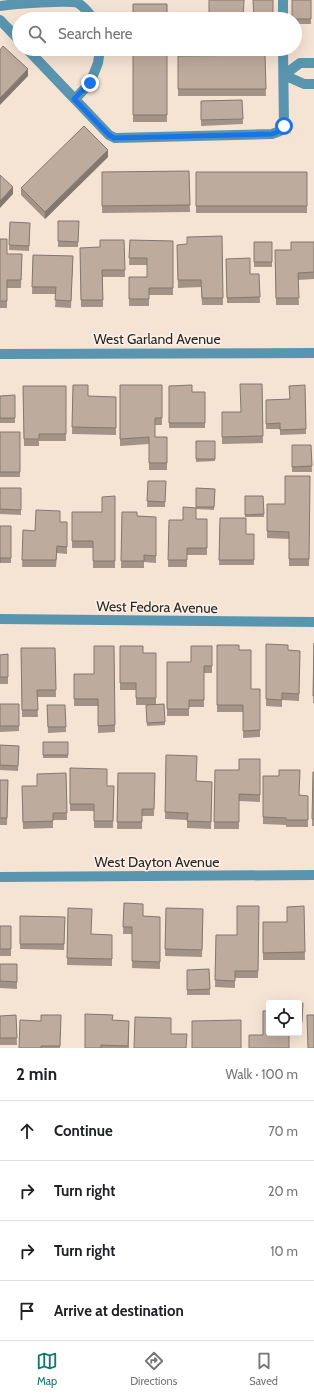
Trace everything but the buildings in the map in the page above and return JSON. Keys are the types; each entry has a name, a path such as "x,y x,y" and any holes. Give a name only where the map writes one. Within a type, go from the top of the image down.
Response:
{"street":[{"path":"283,0 283,12"},
{"path":"0,6 58,1 77,3 88,12"},
{"path":"0,20 12,33"},
{"path":"34,56 109,135 114,138 272,134 280,131 284,126 283,56"},
{"path":"74,99 90,83 98,63 99,56"},
{"path":"284,75 300,63 314,63"},
{"path":"284,75 304,84 314,84"},
{"name":"West Garland Avenue","path":"0,354 314,353"},
{"name":"West Fedora Avenue","path":"0,619 314,622"},
{"name":"West Dayton Avenue","path":"0,877 314,875"}],"route":[{"path":"90,83 74,99 109,135 114,138 272,134 280,131 284,126"}]}
